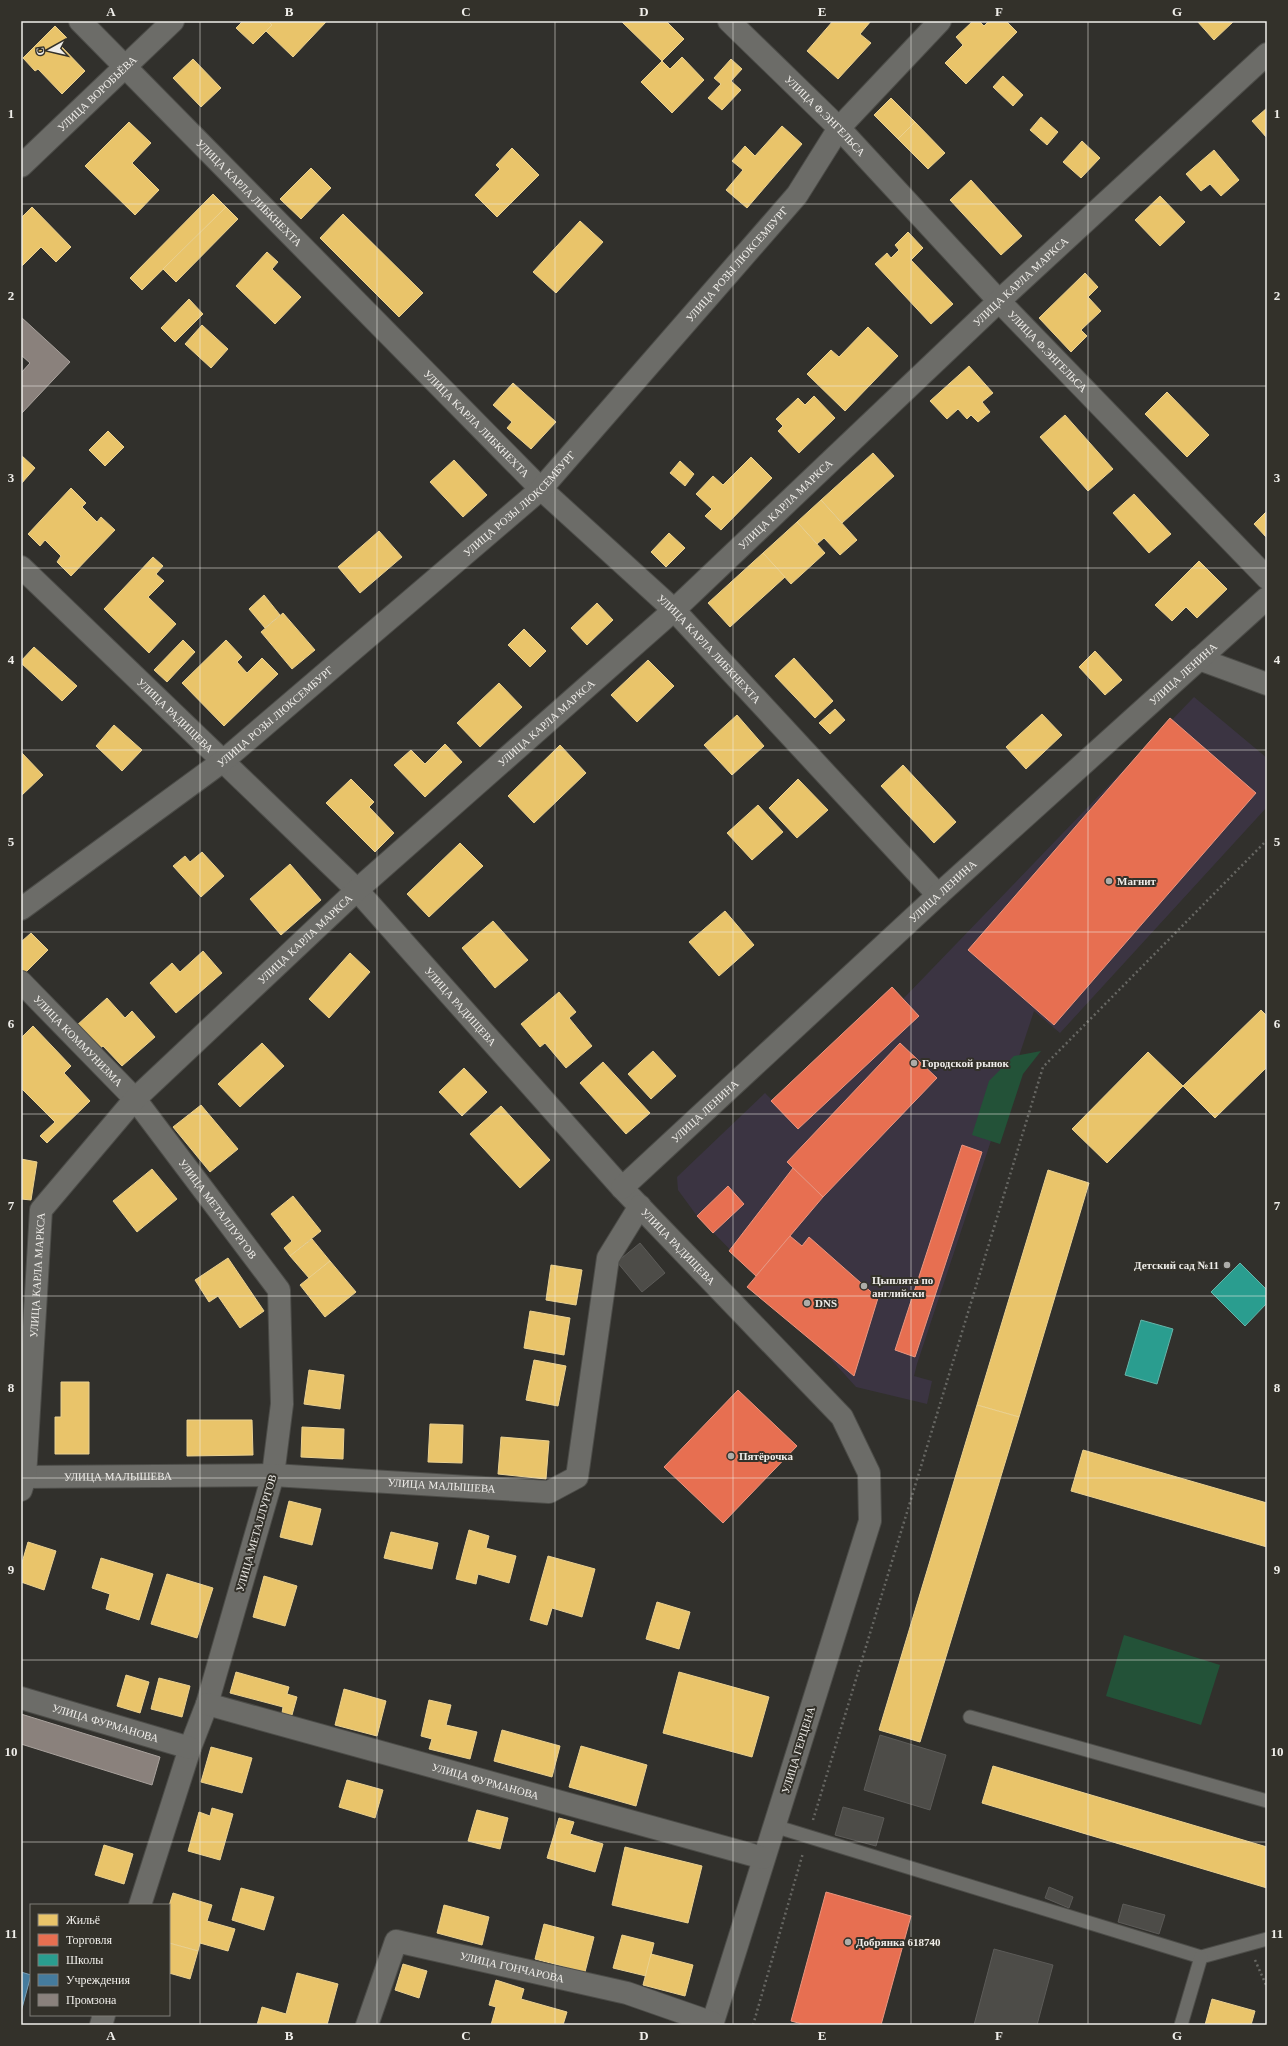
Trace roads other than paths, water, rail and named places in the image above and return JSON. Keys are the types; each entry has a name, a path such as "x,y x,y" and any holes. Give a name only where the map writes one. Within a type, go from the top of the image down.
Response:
{"street":[{"name":"УЛИЦА КАРЛА ЛИБКНЕХТА","path":"80,21 541,489 674,610 938,895"},
{"name":"УЛИЦА ВОРОБЬЁВА","path":"21,166 124,66 173,21"},
{"name":"УЛИЦА Ф.ЭНГЕЛЬСА","path":"729,21 839,128 999,301 1267,578"},
{"name":"УЛИЦА РОЗЫ ЛЮКСЕМБУРГ","path":"21,909 223,761 541,489 797,196 839,128 940,21"},
{"name":"УЛИЦА КАРЛА МАРКСА","path":"22,1481 41,1210 134,1099 357,890 674,610 999,301 1267,54"},
{"name":"УЛИЦА РАДИЩЕВА","path":"21,568 357,890 622,1188 842,1417 869,1473"},
{"name":"УЛИЦА ЛЕНИНА","path":"622,1188 938,895 1267,598"},
{"path":"1199,659 1267,684"},
{"name":"УЛИЦА КОММУНИЗМА","path":"21,982 134,1099"},
{"name":"УЛИЦА МЕТАЛЛУРГОВ","path":"134,1099 279,1290 282,1404 273,1475 207,1704 190,1748 140,1904"},
{"name":"УЛИЦА МАЛЫШЕВА","path":"22,1481 273,1475 549,1492 577,1477 608,1258 640,1206"},
{"name":"УЛИЦА ГЕРЦЕНА","path":"712,2024 870,1521 869,1473"},
{"name":"УЛИЦА ФУРМАНОВА","path":"21,1698 190,1748"},
{"name":"УЛИЦА ФУРМАНОВА","path":"207,1704 763,1858"},
{"name":"УЛИЦА ГОНЧАРОВА","path":"367,2025 396,1940 627,1993 712,2024"}],"lane":[{"path":"970,1717 1267,1801"},
{"path":"774,1826 1201,1957 1267,1938"},
{"path":"1182,2025 1201,1957"}],"place":[{"name":"Магнит","path":"1109,881"},
{"name":"Городской рынок","path":"914,1063"},
{"name":"Детский сад №11","path":"1227,1265"},
{"name":"Цыплята по английски","path":"864,1286"},
{"name":"DNS","path":"807,1303"},
{"name":"Пятёрочка","path":"731,1456"},
{"name":"Добрянка 618740","path":"848,1942"}]}
